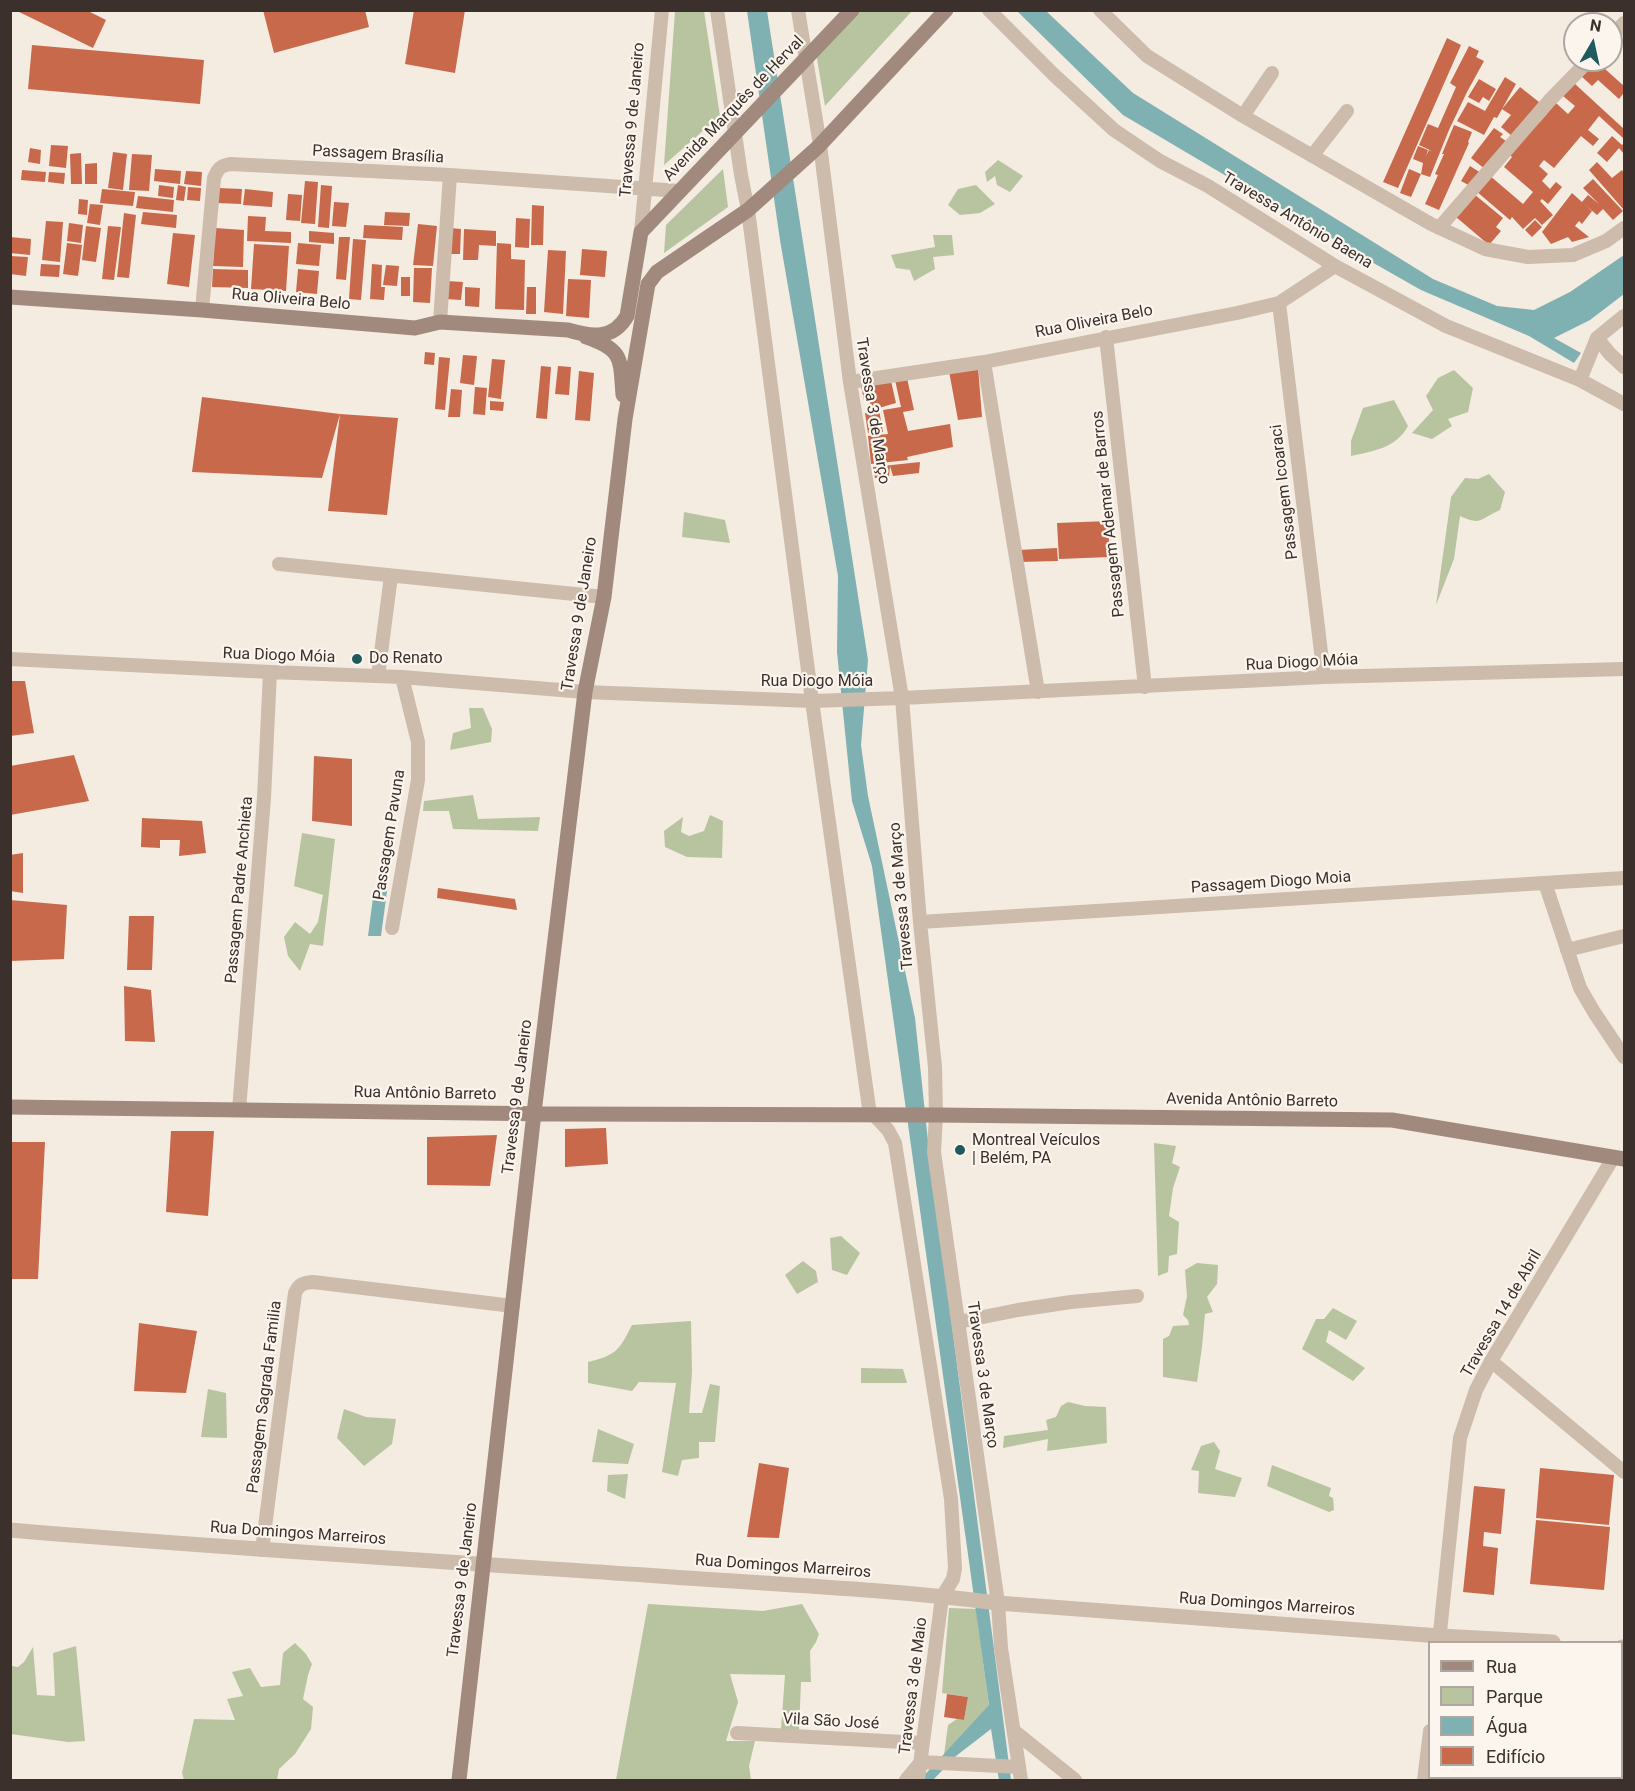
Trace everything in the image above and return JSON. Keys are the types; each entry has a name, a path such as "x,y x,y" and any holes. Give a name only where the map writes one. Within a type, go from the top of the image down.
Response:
{"main road":[{"name":"Avenida Marquês de Herval","path":"641,232 852,10"},
{"path":"625,419 648,284 651,278 750,209 819,146 946,10"},
{"name":"Rua Oliveira Belo","path":"10,297 415,328 440,322 568,330 596,336 620,327 627,316 641,232"},
{"name":"Rua Oliveira Belo","path":"568,330 603,343 612,348 618,357 625,419"},
{"name":"Travessa 9 de Janeiro","path":"459,1780 534,1113 585,692 604,597 625,419"},
{"name":"Rua Antônio Barreto","path":"10,1107 873,1115"},
{"name":"Avenida Antônio Barreto","path":"873,1115 1392,1120 1619,1158"}],"street":[{"name":"Travessa 9 de Janeiro","path":"641,232 662,10"},
{"path":"717,10 750,209 873,1115 888,1130 895,1143 951,1500 955,1568 946,1597"},
{"name":"Travessa 3 de Março","path":"798,10 804,62 819,146 850,382 902,698 920,922 935,1067 932,1115 934,1152 998,1603 1001,1648 1014,1731 1017,1771"},
{"name":"Travessa Antônio Baena","path":"989,10 1053,74 1114,130 1160,161 1208,186 1335,266 1446,326 1580,380 1624,404"},
{"path":"1100,10 1148,56 1243,116 1439,228 1485,249 1528,257 1573,255 1606,242 1624,228"},
{"path":"1439,228 1549,101 1577,72"},
{"path":"1243,116 1272,73"},
{"path":"1312,156 1347,111"},
{"name":"Passagem Brasília","path":"202,310 214,178 221,166 230,164 450,175 680,191"},
{"path":"440,322 450,175"},
{"name":"Rua Oliveira Belo","path":"850,382 984,362 1279,303 1335,266"},
{"name":"Passagem Icoaraci","path":"1279,303 1324,677"},
{"path":"1580,380 1597,338 1624,316"},
{"name":"Passagem Ademar de Barros","path":"1106,337 1145,687"},
{"path":"1597,338 1624,367"},
{"path":"984,362 1038,692"},
{"path":"279,564 604,597"},
{"path":"378,676 391,576"},
{"name":"Rua Diogo Móia","path":"10,659 402,677 585,692 816,700 1038,692 1324,677 1624,669"},
{"name":"Passagem Padre Anchieta","path":"239,1110 264,798 270,672"},
{"name":"Passagem Pavuna","path":"392,928 418,780 417,742 402,677"},
{"name":"Passagem Diogo Moia","path":"920,922 1624,878"},
{"path":"1545,882 1580,988 1624,1058"},
{"path":"1567,950 1624,936"},
{"name":"Travessa 14 de Abril","path":"1440,1639 1460,1438 1476,1390 1491,1361 1619,1158"},
{"name":"Passagem Sagrada Familia","path":"262,1550 295,1293 298,1287 313,1282 513,1306"},
{"path":"958,1322 1071,1302 1137,1296"},
{"path":"1491,1361 1624,1472"},
{"name":"Rua Domingos Marreiros","path":"10,1530 262,1550 946,1597 1440,1639 1515,1641"},
{"name":"Travessa 3 de Maio","path":"920,1772 922,1743 946,1597"},
{"path":"1014,1731 1075,1780"},
{"name":"Vila São José","path":"737,1733 922,1743"},
{"path":"1424,1780 1428,1747"},
{"path":"920,1772 950,1764 995,1766 1017,1771"}],"green space":[{"path":"675,11 704,11 720,116 664,165"},
{"path":"856,11 912,11 825,106 816,53"},
{"path":"998,160 1023,176 1010,192 997,185 995,176 987,182 985,172"},
{"path":"723,169 728,207 664,253 666,225"},
{"path":"976,185 995,204 980,213 960,215 948,205 958,189"},
{"path":"933,235 952,235 954,255 933,257 935,269 914,281 910,270 896,268 891,255 935,247"},
{"path":"1454,370 1473,388 1468,412 1448,419 1452,426 1432,439 1412,433 1433,410 1426,396 1438,378"},
{"path":"1394,400 1408,426 1403,433 1391,444 1351,456 1351,441 1363,408"},
{"path":"1489,474 1505,492 1500,510 1477,521 1460,516 1454,559 1436,605 1451,497 1465,478 1478,479"},
{"path":"684,512 725,520 730,543 682,537"},
{"path":"469,708 483,708 492,729 491,742 450,750 453,733 471,728"},
{"path":"473,795 478,819 540,817 538,831 453,829 449,811 423,811 424,801"},
{"path":"710,815 723,821 722,858 687,857 665,847 664,831 683,817 681,832 689,836 704,831"},
{"path":"302,833 335,839 323,946 310,944 300,971 288,956 284,937 295,922 310,934 318,922 323,895 294,886"},
{"path":"1154,1143 1176,1146 1172,1163 1180,1167 1173,1188 1169,1216 1179,1222 1177,1254 1169,1256 1168,1272 1158,1276"},
{"path":"841,1236 860,1253 847,1275 832,1270 830,1238"},
{"path":"803,1261 816,1271 818,1282 797,1294 785,1275"},
{"path":"1197,1263 1218,1265 1217,1284 1207,1297 1213,1312 1205,1314 1197,1382 1163,1377 1163,1339 1169,1336 1173,1326 1189,1325 1183,1315 1187,1296 1185,1270"},
{"path":"1333,1308 1357,1321 1346,1340 1329,1330 1326,1342 1365,1368 1353,1381 1302,1349 1316,1319 1324,1319"},
{"path":"691,1321 692,1372 689,1413 702,1413 710,1384 720,1386 715,1442 699,1442 699,1458 682,1460 678,1476 662,1472 676,1383 639,1382 632,1391 588,1383 588,1362 616,1351 632,1325"},
{"path":"861,1368 903,1369 907,1383 861,1383"},
{"path":"208,1389 226,1393 227,1438 201,1437"},
{"path":"1068,1402 1106,1407 1107,1443 1047,1451 1048,1439 1003,1448 1004,1436 1048,1430 1046,1420 1056,1417 1061,1406"},
{"path":"344,1409 366,1417 396,1419 392,1444 364,1466 337,1438"},
{"path":"598,1429 634,1444 628,1464 592,1462"},
{"path":"1214,1442 1220,1451 1215,1469 1242,1478 1235,1497 1198,1493 1199,1471 1191,1470 1201,1446"},
{"path":"1272,1465 1331,1488 1329,1496 1333,1498 1334,1510 1329,1512 1267,1486"},
{"path":"628,1474 625,1499 607,1491 608,1475"},
{"path":"648,1604 763,1611 802,1604 819,1634 810,1651 811,1682 801,1682 799,1730 781,1729 785,1675 730,1674 738,1702 726,1741 755,1741 749,1766 751,1780 616,1780"},
{"path":"949,1608 976,1609 989,1706 944,1755 948,1725 957,1719 964,1720 968,1697 942,1693"},
{"path":"10,1643 12,1666 18,1667 24,1662 33,1647 37,1695 55,1696 53,1653 76,1646 85,1741 68,1742 11,1734"},
{"path":"295,1643 312,1664 303,1699 313,1707 311,1729 295,1754 279,1769 277,1780 184,1780 182,1773 194,1719 235,1720 227,1699 243,1696 232,1672 250,1668 261,1687 280,1685 283,1653"}],"water":[{"path":"747,11 767,11 868,660 861,745 868,796 915,1018 928,1141 1011,1780 999,1780 991,1729 956,1756 933,1780 920,1780 989,1705 872,866 852,801 837,652 838,576 780,240"},
{"path":"1017,11 1046,11 1133,93 1433,279 1497,306 1534,310 1570,292 1624,255 1624,294 1590,320 1554,338 1581,353 1574,363 1529,336 1421,290 1123,115"},
{"path":"374,890 387,891 381,936 368,936"}],"building":[{"path":"15,10 86,10 106,20 93,48"},
{"path":"263,10 365,10 369,27 274,53"},
{"path":"414,10 465,10 455,73 405,64"},
{"path":"1447,38 1461,45 1398,188 1383,182"},
{"path":"32,45 204,60 200,104 28,89"},
{"path":"1469,46 1479,51 1476,57 1484,61 1449,130 1430,177 1421,174 1423,163 1413,159 1418,146 1428,150 1426,156 1429,150 1434,152 1419,145 1428,124 1438,128 1456,87 1450,83"},
{"path":"1584,72 1608,72 1624,86 1624,95 1619,99 1598,80 1592,86 1581,76"},
{"path":"1505,77 1516,84 1497,118 1494,117 1484,135 1457,121 1468,102 1485,111"},
{"path":"1479,79 1496,89 1489,101 1483,97 1479,103 1468,97"},
{"path":"1574,83 1624,129 1624,137 1599,116 1588,130 1599,139 1593,146 1581,136 1554,168 1544,160 1539,166 1548,174 1542,181 1550,189 1556,182 1562,187 1548,204 1542,199 1540,201 1553,215 1542,225 1535,218 1523,229 1512,217 1510,220 1476,191 1489,175 1523,204 1533,192 1504,167 1512,157 1507,153 1536,119 1540,122 1556,103 1568,114 1575,106 1563,96"},
{"path":"1520,87 1539,102 1512,136 1501,127 1511,115 1502,109"},
{"path":"1454,125 1472,132 1439,210 1425,204 1438,175 1435,174"},
{"path":"1494,128 1503,134 1500,137 1506,141 1485,169 1471,158"},
{"path":"1612,136 1622,145 1624,143 1624,154 1619,148 1607,162 1597,153"},
{"path":"51,145 68,146 66,168 49,166"},
{"path":"30,148 41,150 40,164 28,162"},
{"path":"113,152 127,154 123,190 108,188"},
{"path":"81,153 82,184 71,184 70,154"},
{"path":"132,154 152,155 149,191 129,190"},
{"path":"1597,162 1612,178 1622,170 1624,210 1589,170"},
{"path":"97,163 97,184 85,184 85,164"},
{"path":"1470,166 1481,173 1472,187 1461,181"},
{"path":"155,169 181,171 180,184 154,181"},
{"path":"1409,169 1421,174 1411,197 1400,193"},
{"path":"22,170 46,172 45,182 21,180"},
{"path":"186,171 202,172 201,186 184,184"},
{"path":"49,172 65,173 64,184 48,182"},
{"path":"1593,179 1623,211 1613,220 1603,209 1597,215 1582,202 1588,195 1599,204 1583,188"},
{"path":"305,181 318,182 315,224 301,223"},
{"path":"159,185 174,187 173,198 158,196"},
{"path":"178,185 186,187 184,201 176,200"},
{"path":"321,185 332,186 329,228 318,227"},
{"path":"188,187 201,188 200,201 187,200"},
{"path":"218,188 242,189 241,204 217,203"},
{"path":"102,189 135,192 133,206 100,203"},
{"path":"245,189 273,192 272,207 243,205"},
{"path":"1572,193 1592,211 1582,224 1579,221 1575,226 1589,237 1572,242 1568,237 1551,244 1542,232"},
{"path":"288,194 302,195 300,221 286,220"},
{"path":"1474,194 1503,218 1496,227 1501,231 1489,245 1456,217"},
{"path":"138,196 174,200 173,212 136,208"},
{"path":"79,199 88,200 87,215 78,214"},
{"path":"334,202 349,203 346,227 332,226"},
{"path":"90,204 103,205 100,225 87,223"},
{"path":"532,205 544,206 543,245 531,245"},
{"path":"143,212 177,215 176,228 141,224"},
{"path":"385,212 410,213 409,226 384,225"},
{"path":"124,213 136,215 129,278 117,277"},
{"path":"248,216 266,217 265,231 291,232 291,243 247,241"},
{"path":"516,218 530,219 529,248 515,247"},
{"path":"1535,220 1542,227 1532,237 1525,230"},
{"path":"46,221 63,222 60,262 42,260"},
{"path":"69,223 83,225 81,243 67,241"},
{"path":"418,224 437,226 433,266 413,265"},
{"path":"364,225 403,227 402,240 363,238"},
{"path":"86,226 101,228 96,262 82,260"},
{"path":"108,226 121,227 114,280 102,279"},
{"path":"215,228 244,230 243,267 213,266"},
{"path":"450,228 461,229 460,254 449,254"},
{"path":"464,229 496,231 496,246 479,245 478,260 463,260"},
{"path":"309,231 334,233 334,244 309,242"},
{"path":"173,233 195,235 189,287 167,284"},
{"path":"10,237 31,239 30,255 10,253"},
{"path":"339,237 350,237 346,280 336,279"},
{"path":"353,239 366,240 361,300 349,299"},
{"path":"67,243 82,245 78,276 63,274"},
{"path":"298,243 321,245 319,266 296,264"},
{"path":"497,243 511,244 511,259 525,260 524,310 495,309"},
{"path":"254,244 289,246 286,291 251,289"},
{"path":"582,249 607,251 605,277 580,275"},
{"path":"548,250 566,251 563,314 544,312"},
{"path":"10,256 28,257 26,276 10,274"},
{"path":"41,264 60,265 59,277 40,276"},
{"path":"372,264 382,265 381,287 385,287 384,300 370,299"},
{"path":"386,265 399,266 397,286 383,285"},
{"path":"414,268 432,268 430,303 413,302"},
{"path":"213,269 248,270 248,288 212,287"},
{"path":"298,269 319,271 317,294 296,292"},
{"path":"401,277 410,277 410,296 401,296"},
{"path":"568,279 591,280 589,318 566,316"},
{"path":"447,281 463,282 461,300 446,299"},
{"path":"465,287 480,288 479,307 465,306"},
{"path":"527,287 536,287 536,314 526,314"},
{"path":"425,352 435,353 434,365 424,364"},
{"path":"463,355 477,356 474,385 460,383"},
{"path":"439,357 450,358 445,410 435,409"},
{"path":"492,359 505,360 501,399 488,397"},
{"path":"541,366 551,367 547,419 536,418"},
{"path":"558,366 571,367 569,395 555,394"},
{"path":"978,367 982,417 958,420 949,371"},
{"path":"579,371 594,373 590,421 575,420"},
{"path":"907,378 914,410 903,412 908,431 950,424 953,447 907,457 908,460 871,464 868,436 888,434 883,410 901,407 895,380"},
{"path":"891,381 896,403 872,410 869,399 864,400 861,386"},
{"path":"475,387 487,388 485,415 473,414"},
{"path":"451,389 462,390 460,417 448,417"},
{"path":"202,397 340,414 322,478 192,472"},
{"path":"490,401 504,402 503,411 490,410"},
{"path":"879,410 883,432 868,433 865,413"},
{"path":"340,414 398,418 387,515 328,511"},
{"path":"920,462 919,473 893,476 890,466 889,477 875,478 873,467"},
{"path":"1108,521 1110,557 1059,559 1057,523"},
{"path":"1057,548 1058,561 1019,562 1018,550"},
{"path":"10,681 25,681 34,733 10,736"},
{"path":"74,755 89,801 10,815 10,766"},
{"path":"314,756 352,759 352,826 312,821"},
{"path":"142,818 202,821 206,853 179,856 180,840 160,840 160,848 141,847"},
{"path":"23,853 23,893 10,891 10,855"},
{"path":"438,888 515,899 517,910 437,898"},
{"path":"10,900 67,905 64,959 10,961"},
{"path":"129,916 154,916 152,970 127,970"},
{"path":"124,986 151,990 155,1042 125,1041"},
{"path":"606,1128 608,1164 565,1167 565,1129"},
{"path":"171,1131 214,1131 208,1216 166,1212"},
{"path":"497,1135 490,1186 427,1185 427,1137"},
{"path":"10,1142 45,1142 38,1279 10,1279"},
{"path":"139,1323 197,1331 186,1393 134,1391"},
{"path":"759,1463 789,1468 779,1538 747,1537"},
{"path":"1540,1468 1614,1475 1609,1525 1536,1518"},
{"path":"1474,1486 1505,1489 1501,1534 1484,1532 1483,1546 1498,1548 1494,1595 1463,1592"},
{"path":"1536,1520 1610,1527 1604,1590 1530,1584"},
{"path":"947,1694 968,1697 964,1720 944,1717"}],"place":[{"name":"Do Renato","path":"357,659"},
{"name":"Montreal Veículos | Belém, PA","path":"960,1150"}]}
